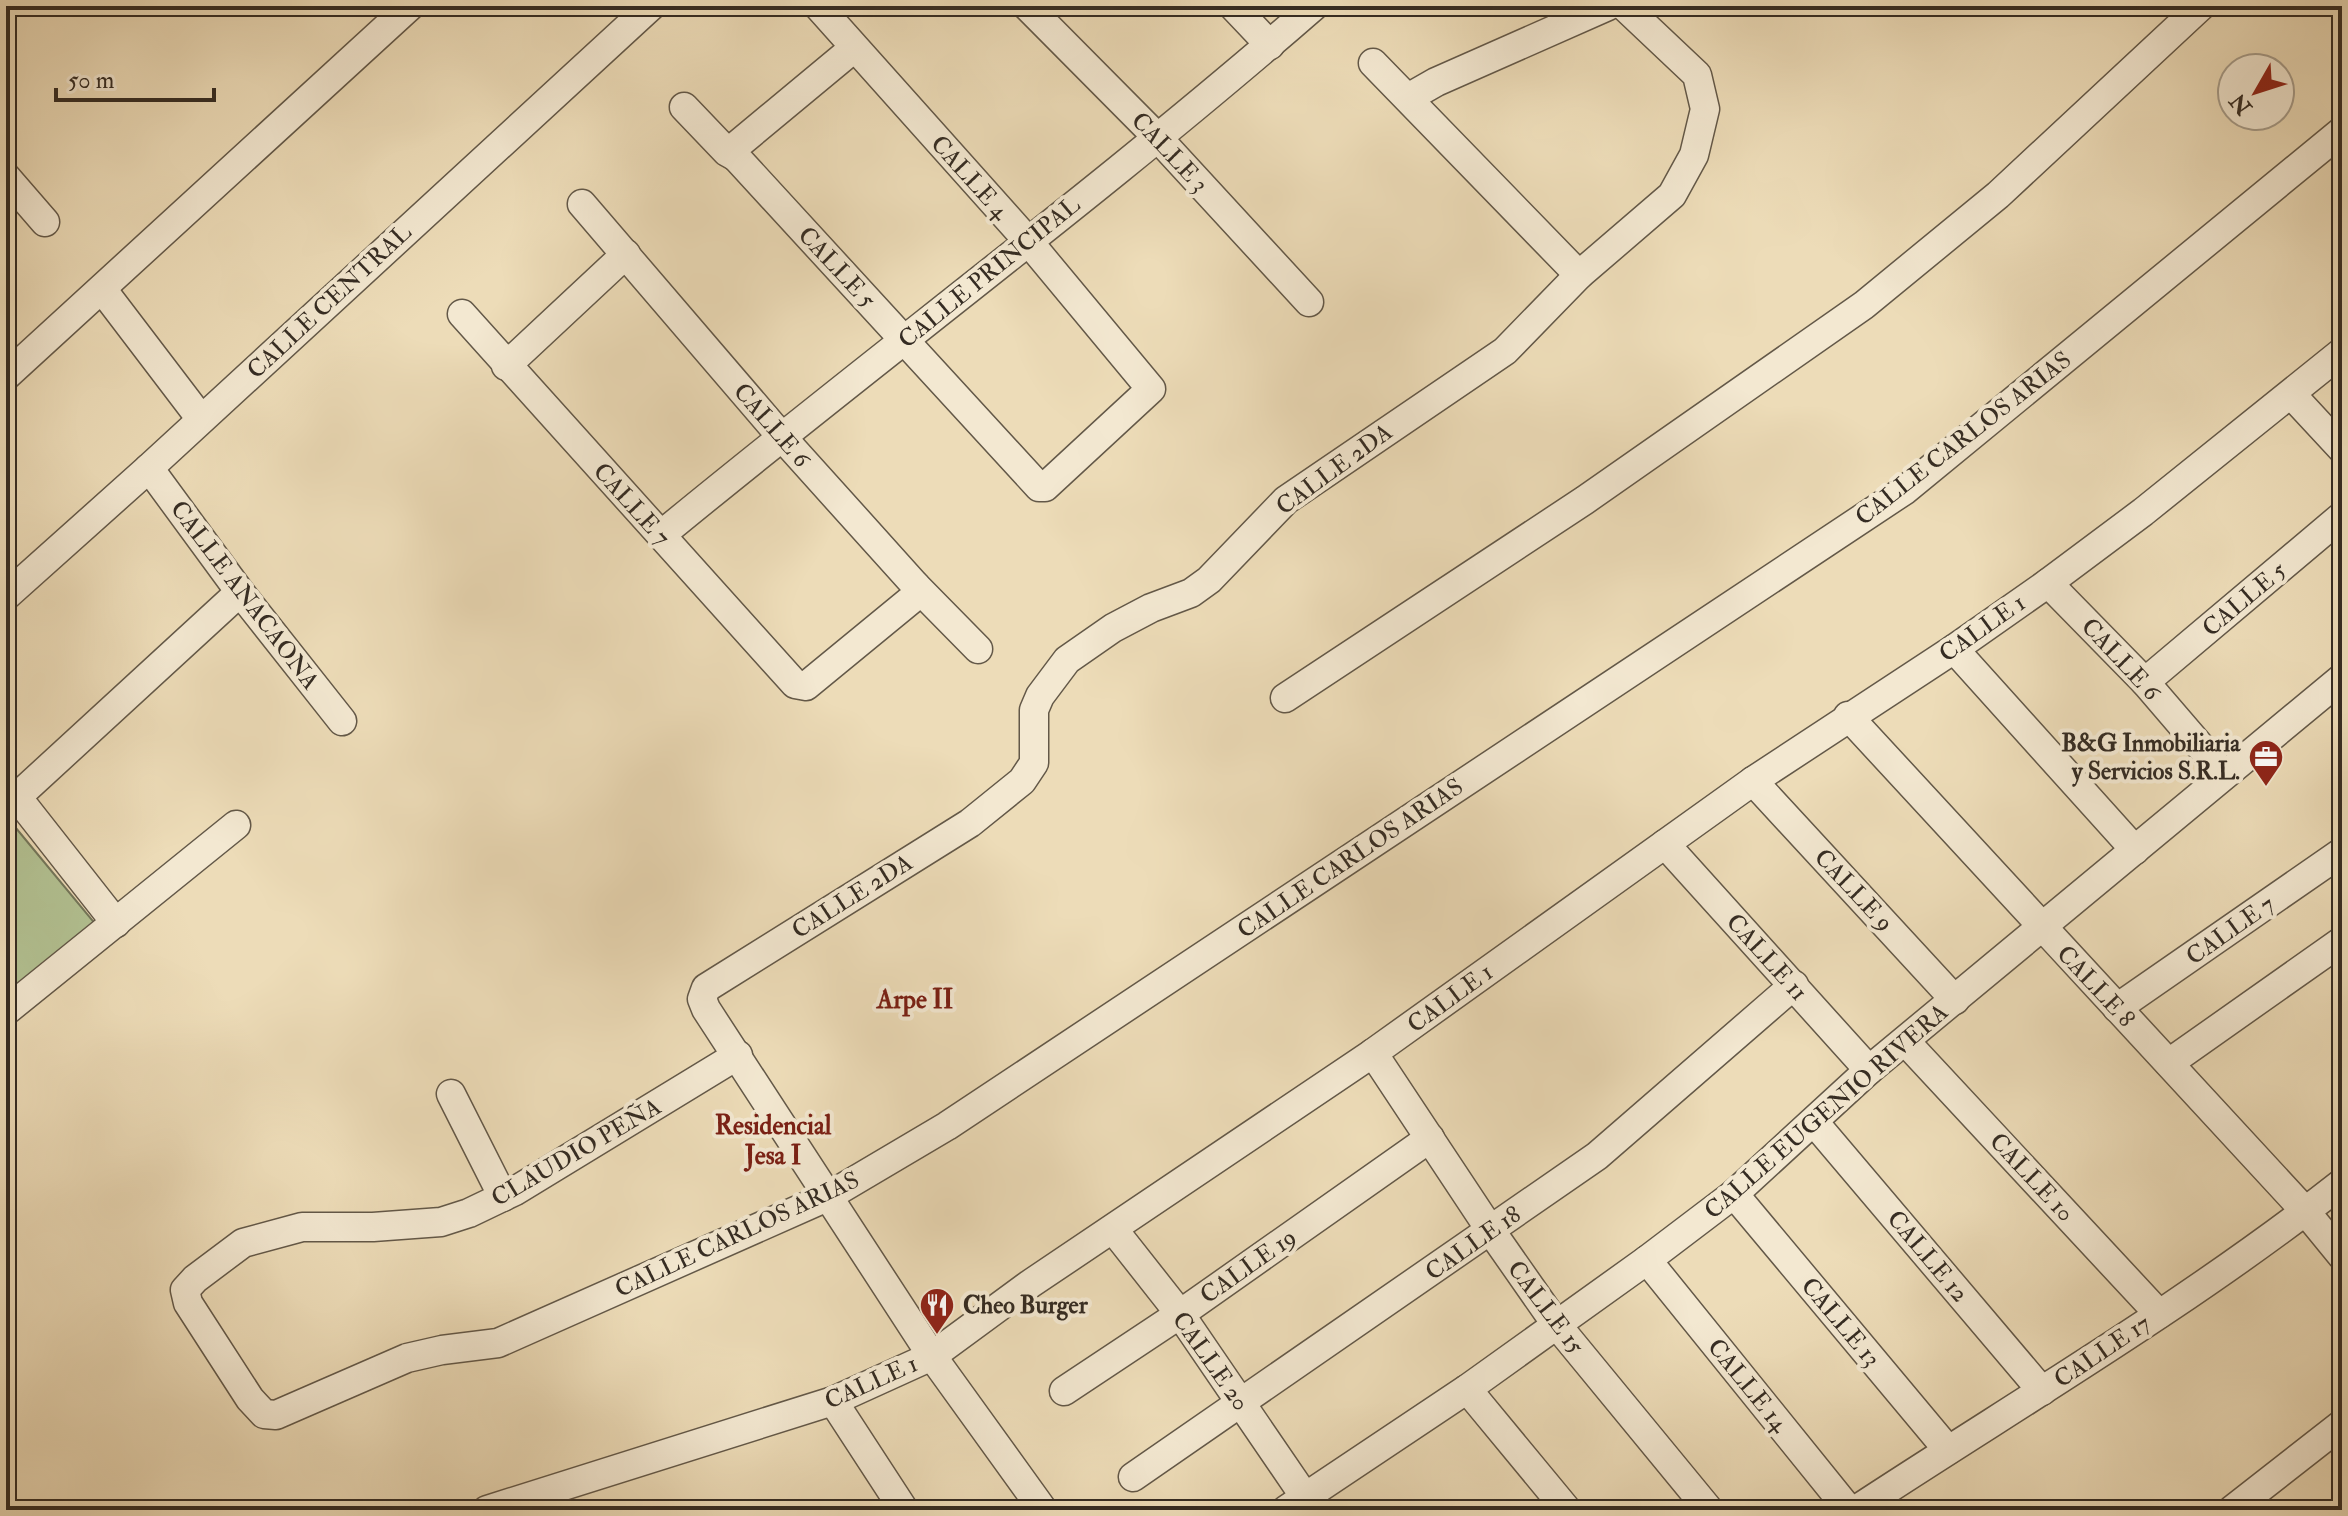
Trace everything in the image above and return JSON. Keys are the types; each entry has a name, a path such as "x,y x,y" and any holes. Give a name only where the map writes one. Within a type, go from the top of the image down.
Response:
{"street":[{"path":"6,376 410,6"},
{"name":"CALLE CENTRAL","path":"6,596 651,6"},
{"name":"CALLE 4","path":"818,6 1028,241 1150,387 1150,391 1045,487"},
{"name":"CALLE 3","path":"1027,6 1157,137 1309,302"},
{"path":"1233,6 1270,45"},
{"name":"CALLE PRINCIPAL","path":"661,535 1157,137 1314,6"},
{"path":"1408,98 1448,76 1608,6"},
{"name":"CALLE 2DA","path":"738,1055 706,1009 702,999 706,988 970,823 1000,800 1022,781 1034,763 1034,710 1040,696 1067,660 1113,628 1151,608 1191,593 1209,580 1286,500 1505,351 1579,275 1672,195 1694,155 1705,109 1697,75 1624,6"},
{"path":"1285,698 1585,500 1864,305 1998,195 2201,6"},
{"path":"736,151 854,48"},
{"path":"1373,63 1579,275"},
{"name":"CALLE 5","path":"684,107 727,152 736,151 1039,487 1045,487"},
{"name":"CALLE CARLOS ARIAS","path":"185,1290 188,1303 250,1399 264,1414 276,1415 407,1358 498,1343 827,1197 947,1126 1905,490 2342,131"},
{"path":"6,177 45,222"},
{"name":"CALLE 6","path":"582,204 917,590 978,649"},
{"path":"506,366 626,254"},
{"path":"102,289 201,419"},
{"name":"CALLE 7","path":"462,314 795,684 806,686 917,590"},
{"name":"CALLE 1","path":"487,1510 833,1401 932,1356 1030,1284 1373,1053 1753,781 1954,649 2048,583 2143,512 2342,352"},
{"path":"2291,394 2342,449"},
{"name":"CALLE ANACAONA","path":"149,468 240,592 342,721"},
{"name":"CALLE 5","path":"2145,682 2342,516"},
{"name":"CALLE 6","path":"2048,583 2145,682 2224,774"},
{"path":"116,923 11,802 240,592"},
{"path":"1954,649 2135,850"},
{"name":"CALLE EUGENIO RIVERA","path":"1296,1503 1467,1389 1734,1194 1869,1070 2342,678"},
{"name":"CALLE 8","path":"1848,716 2306,1212 2342,1256"},
{"name":"CALLE 9","path":"1753,781 1955,1000"},
{"path":"6,1011 236,825"},
{"name":"CALLE 11","path":"1665,844 1869,1070"},
{"name":"CALLE 7","path":"2117,1008 2342,852"},
{"path":"2169,1063 2342,941"},
{"name":"CALLE 18","path":"1133,1477 1597,1156 1794,985"},
{"name":"CALLE 10","path":"1905,1041 2159,1314"},
{"name":"CALLE 15","path":"1373,1053 1556,1324 1709,1510"},
{"path":"738,1055 932,1356 1043,1510"},
{"name":"CLAUDIO PEÑA","path":"185,1290 243,1243 302,1227 373,1227 441,1222 503,1197 738,1055"},
{"path":"451,1094 503,1197"},
{"name":"CALLE 12","path":"1814,1122 2042,1391"},
{"name":"CALLE 19","path":"1064,1391 1180,1314 1430,1138"},
{"name":"CALLE 17","path":"1856,1510 2159,1314 2306,1212 2342,1183"},
{"name":"CALLE 13","path":"1734,1194 1948,1450"},
{"name":"CALLE 20","path":"1113,1229 1180,1314 1241,1404 1296,1503"},
{"name":"CALLE 14","path":"1647,1260 1849,1510"},
{"path":"1467,1389 1567,1510"},
{"path":"833,1401 892,1507"},
{"path":"2232,1510 2342,1424"}],"green space":[{"path":"6,816 102,932 6,1005"}],"place":[{"name":"B&G Inmobiliaria y Servicios S.R.L.","path":"2266,788"},
{"name":"Cheo Burger","path":"937,1336"}],"district":[{"name":"Arpe II","path":"915,999"},
{"name":"Residencial Jesa I","path":"773,1140"}]}
